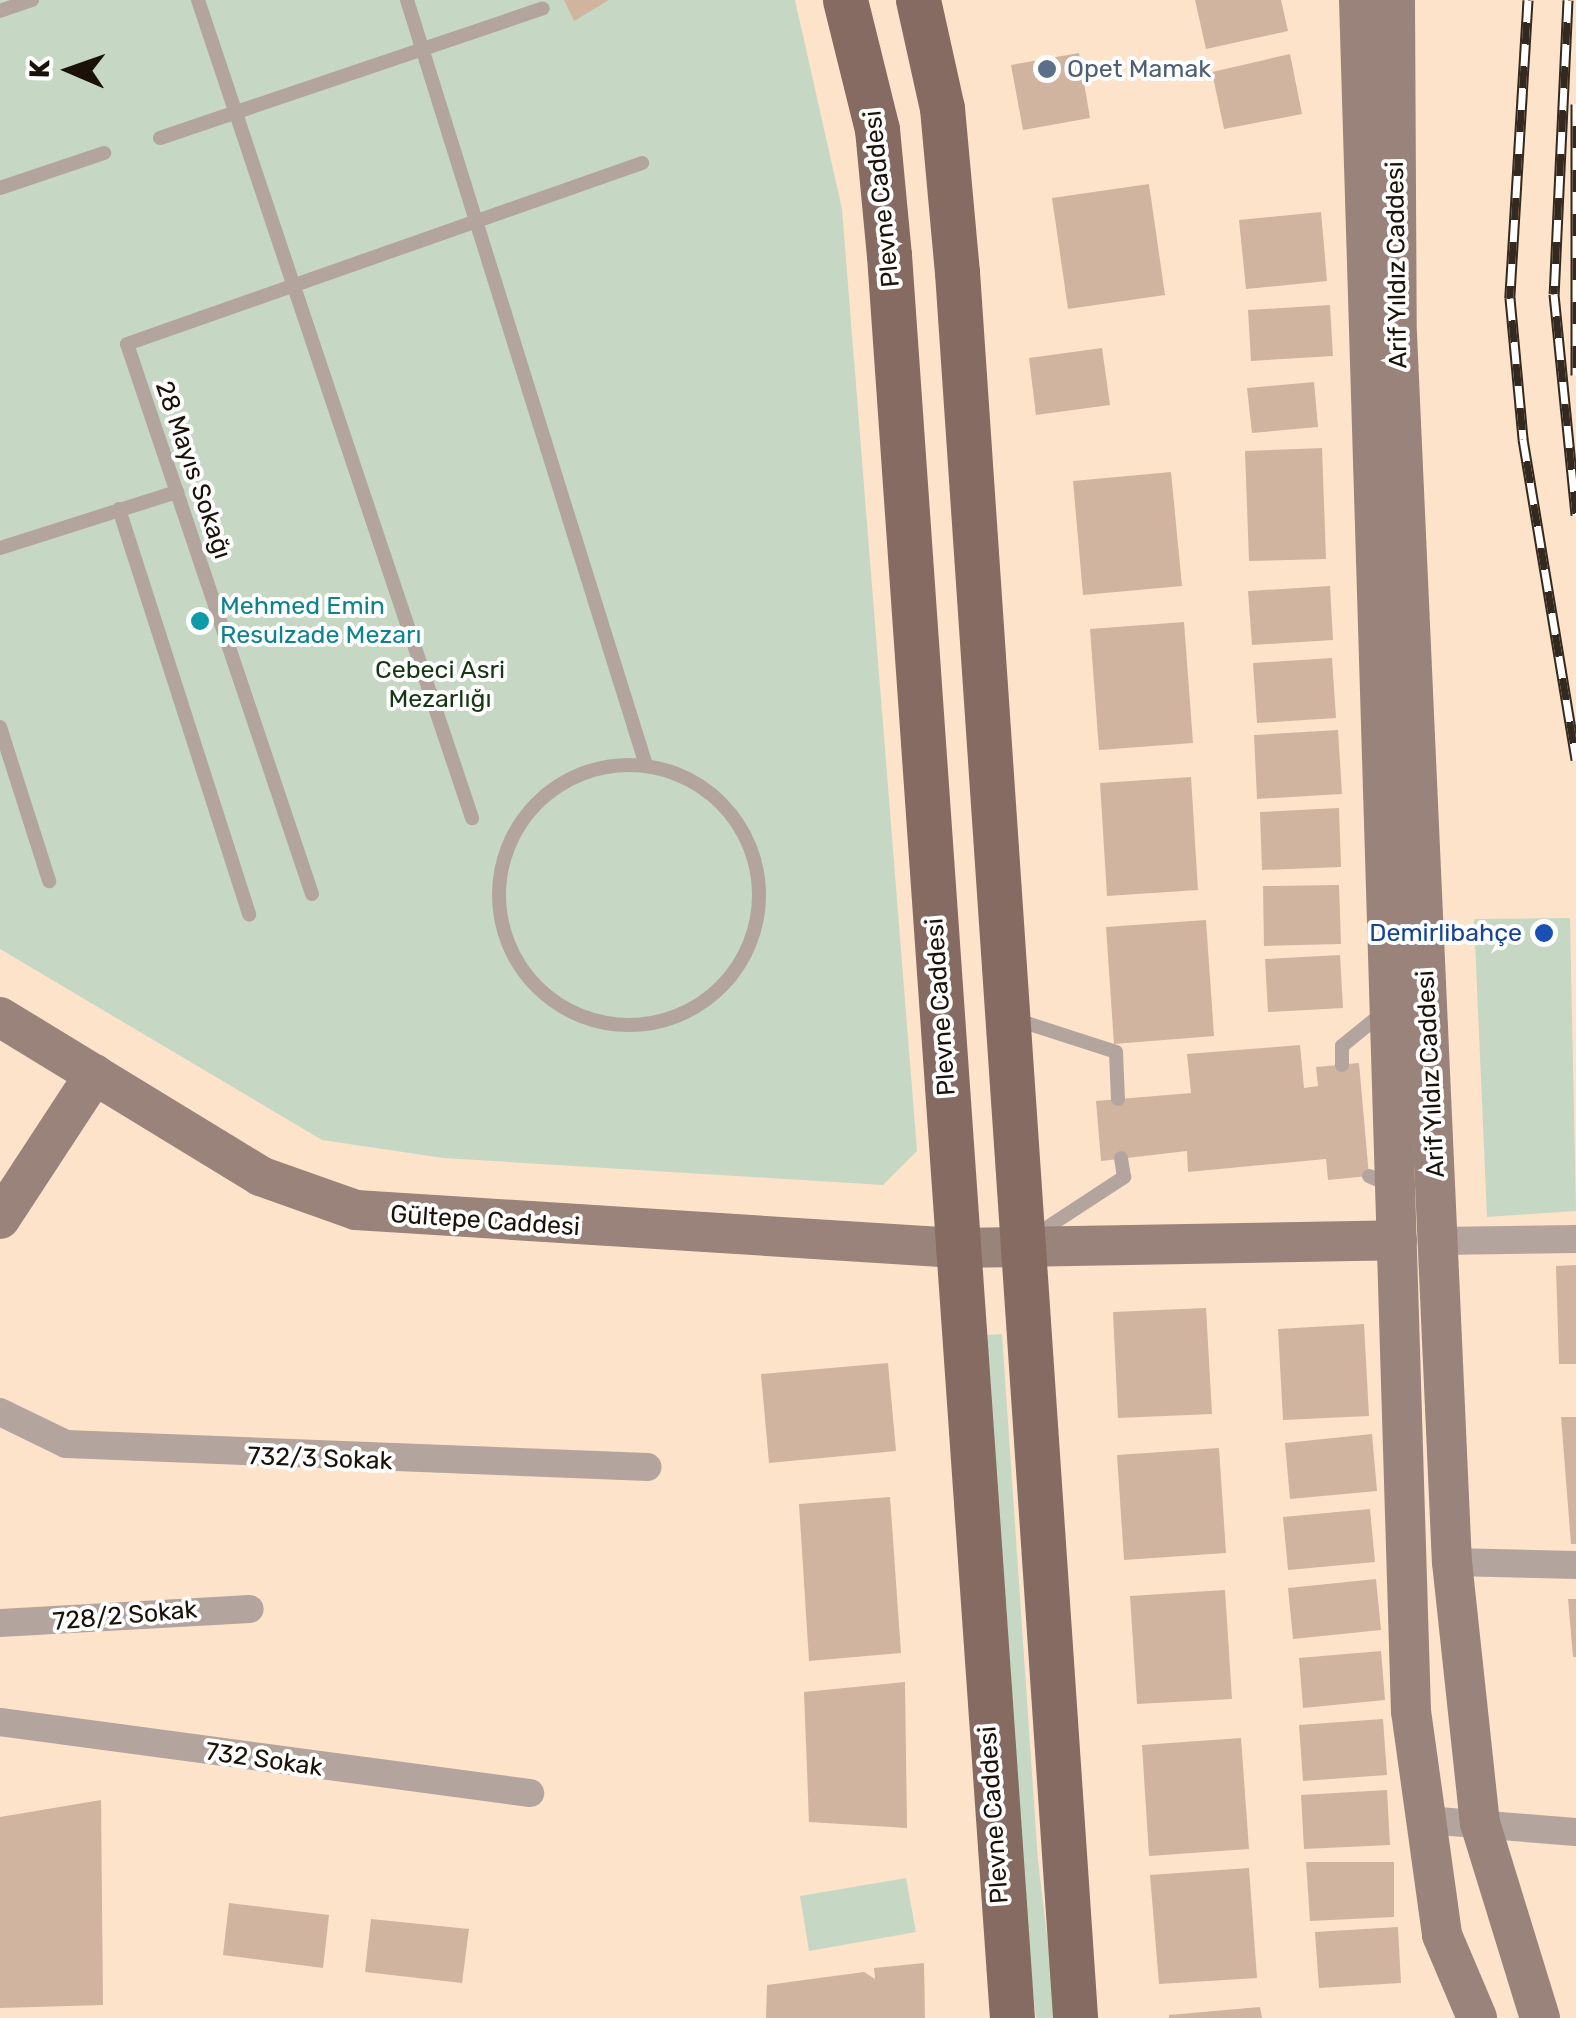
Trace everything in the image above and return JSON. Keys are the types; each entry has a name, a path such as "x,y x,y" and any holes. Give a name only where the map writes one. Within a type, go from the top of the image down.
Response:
{"main road":[{"name":"Plevne Caddesi","path":"845,0 878,129 889,255 1012,2018"},
{"path":"918,0 942,108 957,272 1074,2018"},
{"name":"Arif Yıldız Caddesi","path":"1358,0 1388,1009 1382,1183 1398,1240 1410,1711 1442,1935 1478,2018"},
{"name":"Arif Yıldız Caddesi","path":"1396,0 1397,334 1452,1562 1480,1823 1540,2018"},
{"name":"Gültepe Caddesi","path":"0,1017 260,1176 356,1210 957,1248 1398,1240"},
{"path":"0,1219 96,1074"}],"street":[{"path":"1438,1241 1576,1239"},
{"name":"732/3 Sokak","path":"0,1412 66,1444 648,1467"},
{"path":"1452,1562 1576,1565"},
{"name":"728/2 Sokak","path":"0,1623 250,1609"},
{"name":"732 Sokak","path":"0,1722 530,1793"},
{"path":"1426,1820 1576,1832"}],"lane":[{"path":"0,11 32,0"},
{"path":"198,0 472,818"},
{"path":"407,0 479,216 646,765"},
{"path":"160,138 543,8"},
{"path":"0,188 104,153"},
{"path":"294,285 479,216 642,163"},
{"name":"28 Mayıs Sokağı","path":"294,285 126,344 312,894"},
{"path":"0,548 177,492"},
{"path":"119,509 249,915"},
{"path":"0,727 50,881"},
{"path":"646,765 711,792 739,823 760,904 729,980 696,1008 655,1024 610,1026 568,1012 516,959 498,902 502,858 522,818 554,786 592,768 646,765"},
{"path":"1342,1065 1342,1046 1388,1009"},
{"path":"1006,1016 1116,1052 1118,1099"},
{"path":"1020,1244 1124,1178 1121,1158"}],"green space":[{"name":"Cebeci Asri Mezarlığı","path":"0,0 795,0 842,209 917,1151 883,1185 443,1158 322,1140 0,949"},
{"path":"1570,918 1576,1211 1487,1217 1474,919"},
{"path":"1002,1334 1038,1861 1057,2018 1036,2018 1024,1910 984,1335"},
{"path":"906,1878 916,1932 809,1951 800,1896"}],"building":[{"path":"564,0 609,0 574,21"},
{"path":"1195,0 1281,0 1288,31 1206,49"},
{"path":"1079,53 1090,118 1023,130 1011,65"},
{"path":"1290,54 1302,114 1224,129 1212,72"},
{"path":"1149,184 1165,295 1068,309 1052,198"},
{"path":"1321,212 1327,281 1246,289 1239,220"},
{"path":"1330,305 1333,356 1251,361 1248,310"},
{"path":"1102,348 1110,405 1036,415 1029,358"},
{"path":"1314,382 1318,427 1252,433 1247,388"},
{"path":"1322,448 1326,559 1249,561 1245,451"},
{"path":"1171,472 1182,586 1083,595 1073,481"},
{"path":"1330,586 1333,640 1252,645 1248,591"},
{"path":"1184,622 1193,743 1099,750 1090,629"},
{"path":"1332,658 1336,718 1257,723 1253,663"},
{"path":"1338,730 1342,794 1257,799 1254,735"},
{"path":"1191,777 1198,890 1107,896 1100,783"},
{"path":"1339,808 1341,867 1262,870 1260,812"},
{"path":"1339,885 1341,944 1264,946 1263,886"},
{"path":"1206,920 1214,1036 1114,1044 1106,927"},
{"path":"1340,955 1343,1008 1268,1012 1265,959"},
{"path":"1300,1045 1304,1088 1318,1086 1316,1067 1359,1063 1369,1176 1328,1180 1326,1159 1188,1172 1187,1151 1101,1161 1096,1101 1191,1093 1187,1054"},
{"path":"1576,1265 1576,1364 1559,1364 1556,1266"},
{"path":"1206,1308 1212,1414 1118,1418 1113,1312"},
{"path":"1364,1324 1369,1416 1283,1420 1278,1329"},
{"path":"888,1363 896,1451 769,1463 761,1374"},
{"path":"1561,1417 1576,1417 1576,1544 1571,1544"},
{"path":"1372,1434 1377,1491 1290,1499 1285,1443"},
{"path":"1219,1448 1226,1553 1124,1560 1117,1455"},
{"path":"890,1497 901,1653 809,1661 799,1504"},
{"path":"1370,1509 1375,1562 1288,1570 1283,1517"},
{"path":"1376,1579 1381,1630 1293,1639 1288,1588"},
{"path":"1225,1590 1232,1699 1137,1704 1130,1596"},
{"path":"1568,1599 1576,1599 1576,1657 1573,1657"},
{"path":"1381,1651 1385,1700 1303,1708 1299,1658"},
{"path":"905,1682 907,1828 809,1822 804,1692"},
{"path":"1383,1719 1387,1775 1303,1781 1299,1725"},
{"path":"1241,1738 1249,1849 1149,1856 1142,1745"},
{"path":"1387,1790 1390,1845 1304,1849 1301,1795"},
{"path":"101,1800 103,2005 0,2008 0,1817"},
{"path":"1306,1862 1394,1862 1394,1917 1310,1921"},
{"path":"1249,1868 1257,1978 1159,1984 1150,1875"},
{"path":"229,1903 329,1915 323,1968 223,1955"},
{"path":"371,1919 469,1929 462,1983 365,1972"},
{"path":"1398,1927 1401,1983 1319,1988 1315,1932"},
{"path":"924,1963 925,2018 766,2018 767,1985 864,1972 875,1979 874,1968"},
{"path":"1260,2007 1262,2018 1169,2018 1169,2015"}],"railway":[{"path":"1528,0 1510,298 1523,439 1576,760"},
{"path":"1568,0 1554,294 1576,515"},
{"path":"1576,104 1576,375"}],"place":[{"name":"Opet Mamak","path":"1047,69"},
{"name":"Mehmed Emin Resulzade Mezarı","path":"200,621"},
{"name":"Demirlibahçe","path":"1544,933"}]}
